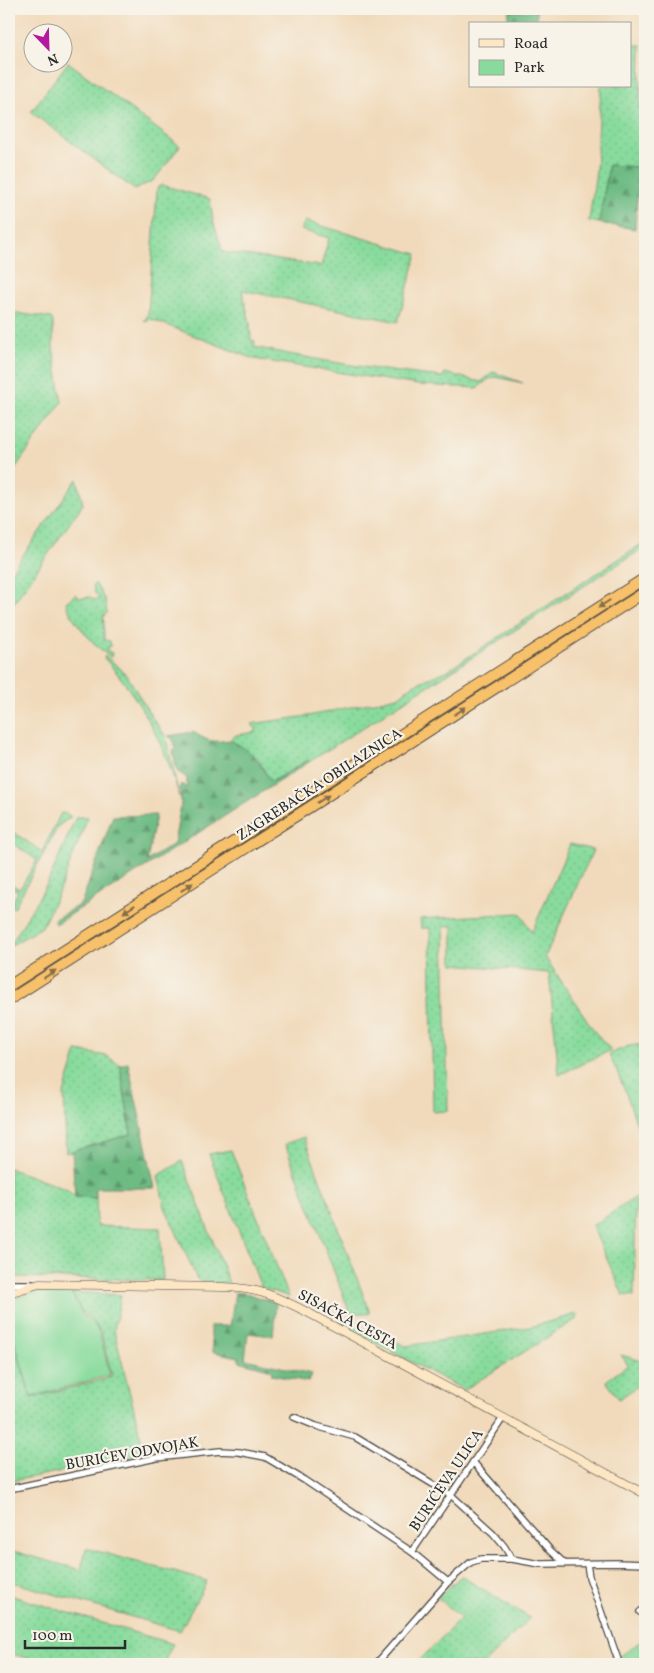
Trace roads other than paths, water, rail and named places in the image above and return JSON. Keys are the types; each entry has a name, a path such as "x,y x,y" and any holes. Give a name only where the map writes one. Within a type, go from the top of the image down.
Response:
{"highway":[{"name":"ZAGREBAČKA OBILAZNICA","path":"9,986 645,578"},
{"name":"ZAGREBAČKA OBILAZNICA","path":"9,1000 645,592"}],"main road":[{"name":"SISAČKA CESTA","path":"9,1293 39,1284 222,1286 258,1290 305,1311 645,1494"}],"street":[{"path":"9,1284 39,1284"},
{"path":"294,1417 316,1426 355,1437 451,1495 493,1532 512,1559"},
{"name":"BURIĆEVA ULICA","path":"448,1582 412,1552 503,1418"},
{"name":"BURIĆEV ODVOJAK","path":"9,1489 156,1458 220,1451 239,1452 266,1458 304,1480 412,1552"},
{"path":"472,1462 550,1550 564,1563"},
{"path":"376,1664 448,1582 471,1562 482,1559 512,1559 540,1564 645,1564"},
{"path":"587,1564 589,1576 618,1660"}]}
